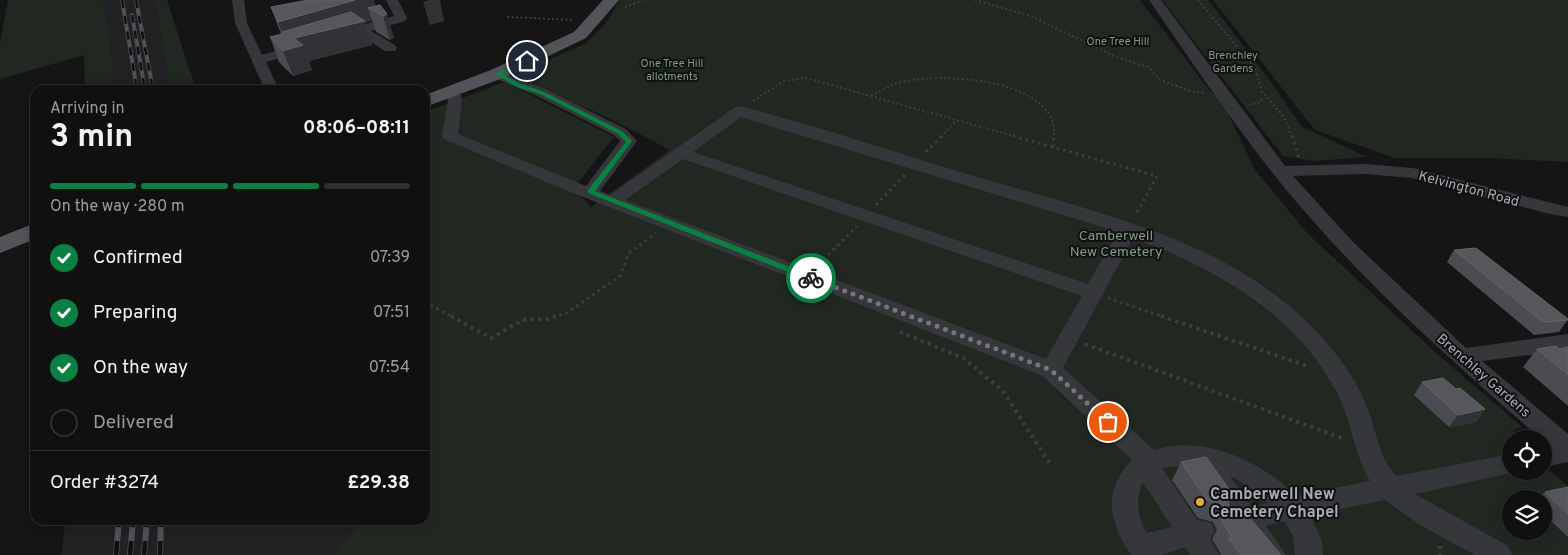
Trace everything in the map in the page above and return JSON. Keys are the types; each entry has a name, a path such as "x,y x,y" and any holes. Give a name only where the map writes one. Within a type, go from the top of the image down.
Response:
{"main road":[{"path":"430,99 498,74 580,35 594,20 615,4"},
{"path":"0,246 30,232"},
{"path":"0,251 30,242"}],"street":[{"path":"238,0 241,23 270,85"},
{"path":"333,38 400,18 392,0"},
{"name":"Brenchley Gardens","path":"1155,0 1222,94 1289,171 1345,245 1462,356 1568,448"},
{"path":"361,30 390,48"},
{"path":"259,60 315,44"},
{"path":"498,74 577,110 620,132 629,141 591,192"},
{"path":"453,91 455,101 450,136 574,187 1051,370 1148,463 1199,540 1144,551 1129,527 1124,508 1126,490 1133,476 1148,463 1166,457 1201,457 1225,463 1249,474 1272,489 1290,508 1304,529 1309,555"},
{"path":"613,201 739,111 1159,239 1197,256 1228,273 1290,318 1314,343 1339,377 1354,404 1376,467 1391,489 1414,507 1498,555"},
{"path":"681,153 1095,293"},
{"name":"Kelvington Road","path":"1289,171 1365,169 1413,172 1559,210"},
{"path":"1559,210 1568,224"},
{"path":"1051,370 1128,230"},
{"path":"1462,356 1568,342"},
{"path":"1552,455 1568,452"},
{"path":"1201,457 1240,521 1272,555"},
{"path":"1240,521 1290,508 1502,466"}],"path":[{"path":"615,4 643,0"},
{"path":"975,0 1031,16 1116,57 1148,67 1160,80 1190,91 1222,94"},
{"path":"1198,0 1255,68 1256,81 1264,97 1284,116 1300,159 1289,171"},
{"path":"507,18 594,20"},
{"path":"870,96 892,84 923,78 958,77 991,82 1021,93 1045,109 1052,118 1056,128 1053,147"},
{"path":"739,111 771,87 798,78 870,96 1157,176 1128,230"},
{"path":"807,276 867,216 957,120"},
{"path":"430,305 491,338 507,327 523,320 548,318 567,313 620,276 629,253 657,233 649,230"},
{"path":"1095,293 1339,377"},
{"path":"893,329 963,358 1003,390 1050,464"},
{"path":"1069,338 1368,448"}],"shaded area":[{"path":"103,0 155,0 170,85 114,85 111,47"},
{"path":"65,525 357,525 335,555 61,555"}],"green space":[{"path":"8,0 103,0 111,47 114,85 85,85 84,55 0,79 0,44"},
{"path":"155,0 167,0 194,85 170,85"},
{"name":"Camberwell New Cemetery","path":"620,0 1140,0 1210,91 1223,103 1255,170 1308,234 1434,351 1522,427 1514,430 1502,430 1502,480 1552,480 1552,473 1568,486 1568,555 335,555 357,525 430,525 430,110 505,82 614,137 574,188 591,207 670,150 609,118 511,76 585,44 606,23"},
{"name":"Brenchley Gardens","path":"1162,0 1208,0 1266,75 1302,127 1367,157 1314,161 1283,156"},
{"path":"1213,0 1568,0 1568,162 1488,158 1395,158 1315,130"}],"building":[{"path":"308,0 355,0 278,22 271,7"},
{"path":"380,5 387,14 383,16 368,8"},
{"path":"351,12 365,21 294,38 303,45 283,51 270,37 283,34 282,32"},
{"path":"1476,248 1568,320 1543,322 1454,250"},
{"path":"1556,346 1559,349 1568,347 1568,375 1537,349"},
{"path":"1443,378 1456,389 1460,388 1485,409 1458,415 1422,382"},
{"path":"1206,457 1234,496 1228,503 1232,514 1249,517 1281,555 1241,555 1229,539 1231,536 1222,521 1226,512 1222,504 1207,500 1181,462"},
{"path":"1568,487 1568,514 1552,499 1552,490"}],"railway":[{"path":"122,0 136,85"},
{"path":"136,0 152,85"},
{"path":"132,15 144,85"},
{"path":"116,555 119,525"},
{"path":"130,555 133,525"},
{"path":"144,555 147,525"},
{"path":"160,555 161,525"}],"way so far":[{"path":"811,278 1051,370 1108,422"}],"place":[{"name":"Camberwell New Cemetery Chapel","path":"1200,502"}],"route":[{"path":"527,61 498,74 520,86 542,93 620,132 629,141 591,192 811,278"}],"park label":[{"name":"One Tree Hill","path":"1118,41"},
{"name":"One Tree Hill allotments","path":"672,69"}]}
